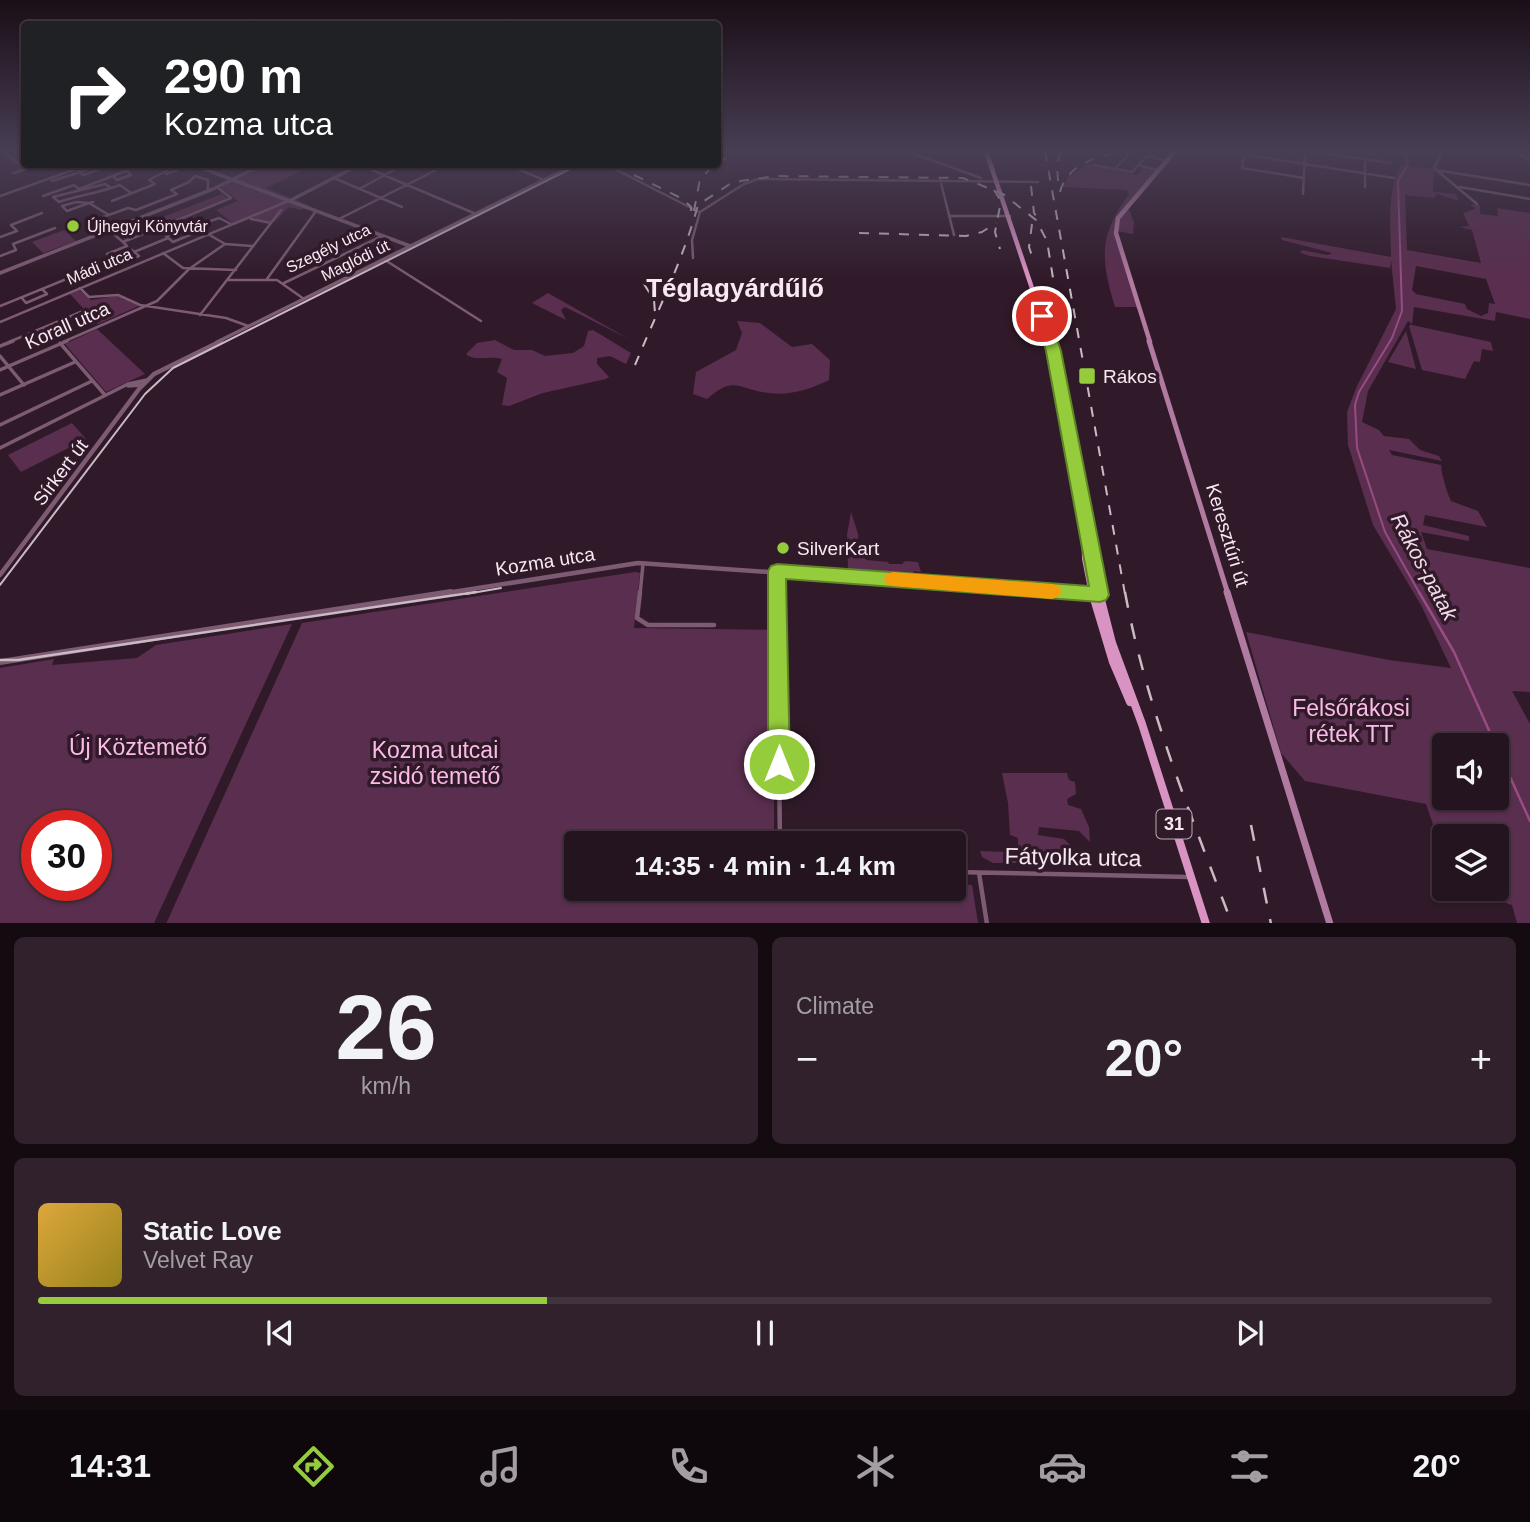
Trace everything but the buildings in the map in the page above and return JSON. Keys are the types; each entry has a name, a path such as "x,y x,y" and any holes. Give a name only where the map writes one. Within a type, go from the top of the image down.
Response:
{"main road":[{"name":"31","path":"1003,194 1054,351 1084,512 1082,534 1096,595 1142,724 1206,923"},
{"name":"Keresztúri út","path":"1138,194 1118,218 1115,233 1330,923"}],"street":[{"path":"43,196 48,194"},
{"path":"62,194 53,197 59,202 80,195 95,194"},
{"path":"112,201 128,194"},
{"path":"103,218 128,208 136,210 177,194"},
{"path":"0,273 199,194"},
{"path":"226,194 235,201"},
{"path":"270,194 410,247"},
{"name":"Mádi utca","path":"0,322 302,194"},
{"path":"374,194 402,207"},
{"path":"339,219 391,194"},
{"path":"432,194 475,214"},
{"name":"Maglódi út","path":"120,388 142,385 174,362 515,194"},
{"path":"664,194 699,212"},
{"path":"693,258 692,240 699,212 728,194"},
{"path":"944,194 954,235"},
{"path":"1466,194 1478,204"},
{"path":"1500,194 1530,199"},
{"path":"123,242 231,198"},
{"path":"93,202 67,211 62,206 81,200 93,202 109,215"},
{"path":"200,315 281,210"},
{"path":"267,279 316,211"},
{"path":"0,237 17,230 11,225 42,213"},
{"path":"949,216 1010,216"},
{"path":"168,238 166,236 219,218 231,224"},
{"path":"251,219 271,223"},
{"path":"0,256 16,250 13,244 55,228"},
{"path":"107,254 127,246 109,230"},
{"path":"168,238 173,242 192,234 186,230"},
{"path":"208,234 225,244 253,246"},
{"name":"Szegély utca","path":"284,283 382,236"},
{"path":"134,252 139,256 118,265 111,258 168,238"},
{"name":"Korall utca","path":"0,370 162,297 190,269 225,244"},
{"path":"163,253 178,266 190,269 236,270"},
{"path":"384,260 481,321"},
{"path":"0,306 96,267 102,271 80,281 75,276"},
{"path":"228,279 267,279 284,283 304,299"},
{"path":"80,288 88,296 117,295 145,306 230,319 248,326"},
{"path":"21,298 26,303 47,294 42,289"},
{"path":"0,346 83,311"},
{"path":"60,344 105,395"},
{"path":"0,356 24,385"},
{"path":"0,396 75,362"},
{"name":"Maglódi út","path":"0,448 120,388 147,380"},
{"path":"0,425 92,381"},
{"name":"Sírkert út","path":"0,575 142,385"},
{"path":"643,563 638,618 640,622 648,625 715,625"},
{"name":"Kozma utca","path":"0,662 643,563 1096,595"},
{"path":"777,571 780,831"},
{"name":"Fátyolka utca","path":"966,872 1191,877"},
{"path":"979,873 987,923"}],"green space":[{"path":"222,194 227,198 125,240 119,234"},
{"path":"229,194 281,194 310,206 301,210 289,207 274,222 251,218 235,225 216,210 238,201"},
{"path":"1129,194 1139,194 1128,207 1134,222 1133,234 1117,231 1140,313 1136,307 1115,307 1107,274 1107,235"},
{"name":"Felsőrákosi rétek TT","path":"1392,194 1437,194 1434,198 1405,195 1407,250 1481,263 1472,230 1459,227 1469,226 1463,213 1475,209 1471,204 1480,205 1480,214 1498,216 1497,208 1530,213 1530,319 1496,312 1495,321 1414,307 1412,325 1491,342 1493,351 1482,349 1480,362 1474,361 1465,379 1422,370 1409,326 1412,324 1408,321 1368,391 1362,422 1379,430 1384,436 1409,439 1420,450 1439,456 1442,461 1389,450 1392,455 1441,465 1451,501 1478,511 1487,527 1425,515 1423,525 1469,536 1469,541 1421,532 1427,549 1530,568 1530,692 1512,691 1530,724 1530,923 1517,923 1512,905 1500,901 1509,901 1509,824 1433,824 1426,804 1305,781 1281,753 1246,632 1389,660 1451,668 1421,605 1373,525 1348,445 1347,412 1357,386 1396,309 1391,260 1390,268 1310,256 1300,253 1302,250 1328,255 1332,253 1282,240 1281,237 1391,257","holes":["1416,266 1486,279 1495,304 1489,303 1488,313 1481,316 1467,309 1465,304 1416,294 1412,290"]},
{"name":"Felsőrákosi rétek TT","path":"1437,194 1456,194 1459,201"},
{"path":"64,230 76,241 43,253 32,242"},
{"path":"79,290 91,300 116,296 139,306 98,324 70,294"},
{"path":"548,293 629,339 565,307 561,310 566,320 532,303"},
{"path":"737,321 760,323 792,347 812,344 830,360 829,380 792,393 769,393 731,385 716,391 707,399 693,394 696,372 736,350 742,333"},
{"path":"97,329 145,374 106,392 65,344"},
{"path":"593,330 631,353 626,364 610,356 597,358 597,364 609,377 606,379 543,393 509,406 502,405 507,378 497,372 502,359 473,358 466,354 477,343 495,340 514,350 532,350 545,356 573,353 584,346 588,331"},
{"path":"1406,331 1416,369 1388,362"},
{"path":"72,423 86,439 21,472 8,455"},
{"path":"851,512 858,534 859,555 867,560 889,564 918,562 921,572 914,571 910,578 905,579 871,571 848,572 847,535"},
{"name":"Kozma utcai zsidó temető","path":"635,572 640,573 634,628 774,630 774,831 564,831 564,901 966,901 966,885 972,885 978,923 166,923 302,623"},
{"name":"Új Köztemető","path":"292,624 154,923 0,923 0,668 54,659 52,665 137,658 156,645"},
{"path":"1002,773 1067,773 1069,780 1075,782 1076,794 1067,799 1068,805 1081,809 1089,827 1090,842 1079,831 1039,827 1038,835 1064,839 1085,859 1085,863 993,863 982,857 980,851 1011,852 1013,847 1018,846 1018,838 1010,835 1008,803"}],"waterway":[{"name":"Rákos-patak","path":"1398,194 1402,311 1392,338 1359,392 1355,405 1357,448 1385,532 1420,594"},
{"name":"Rákos-patak","path":"1419,592 1454,652 1530,821"}],"tram line":[{"path":"0,585 145,394 173,368 520,194"},
{"path":"466,594 501,588"},
{"path":"0,660 18,660 476,592"}],"railway":[{"path":"673,194 691,207 691,220"},
{"path":"694,211 697,194"},
{"path":"635,365 677,266 698,205 715,194"},
{"path":"997,194 1001,201 995,232 1000,249"},
{"path":"1003,194 1036,220 1047,241 1053,278"},
{"path":"1032,194 1034,213 1041,223"},
{"path":"1053,194 1125,594"},
{"path":"859,233 966,236 982,232 996,223"},
{"path":"1032,224 1029,247 1034,262"},
{"path":"644,284 654,300 655,313"},
{"path":"1125,592 1157,719 1232,923"},
{"path":"1251,825 1271,923"}],"slow traffic":[{"path":"893,579 1052,591"}],"place":[{"name":"Újhegyi Könyvtár","path":"73,226"},
{"name":"Rákos","path":"1087,376"},
{"name":"SilverKart","path":"783,548"}],"district":[{"name":"Téglagyárdűlő","path":"735,288"}],"route":[{"path":"779,764 777,571 1100,595 1054,351 1042,316"}]}
